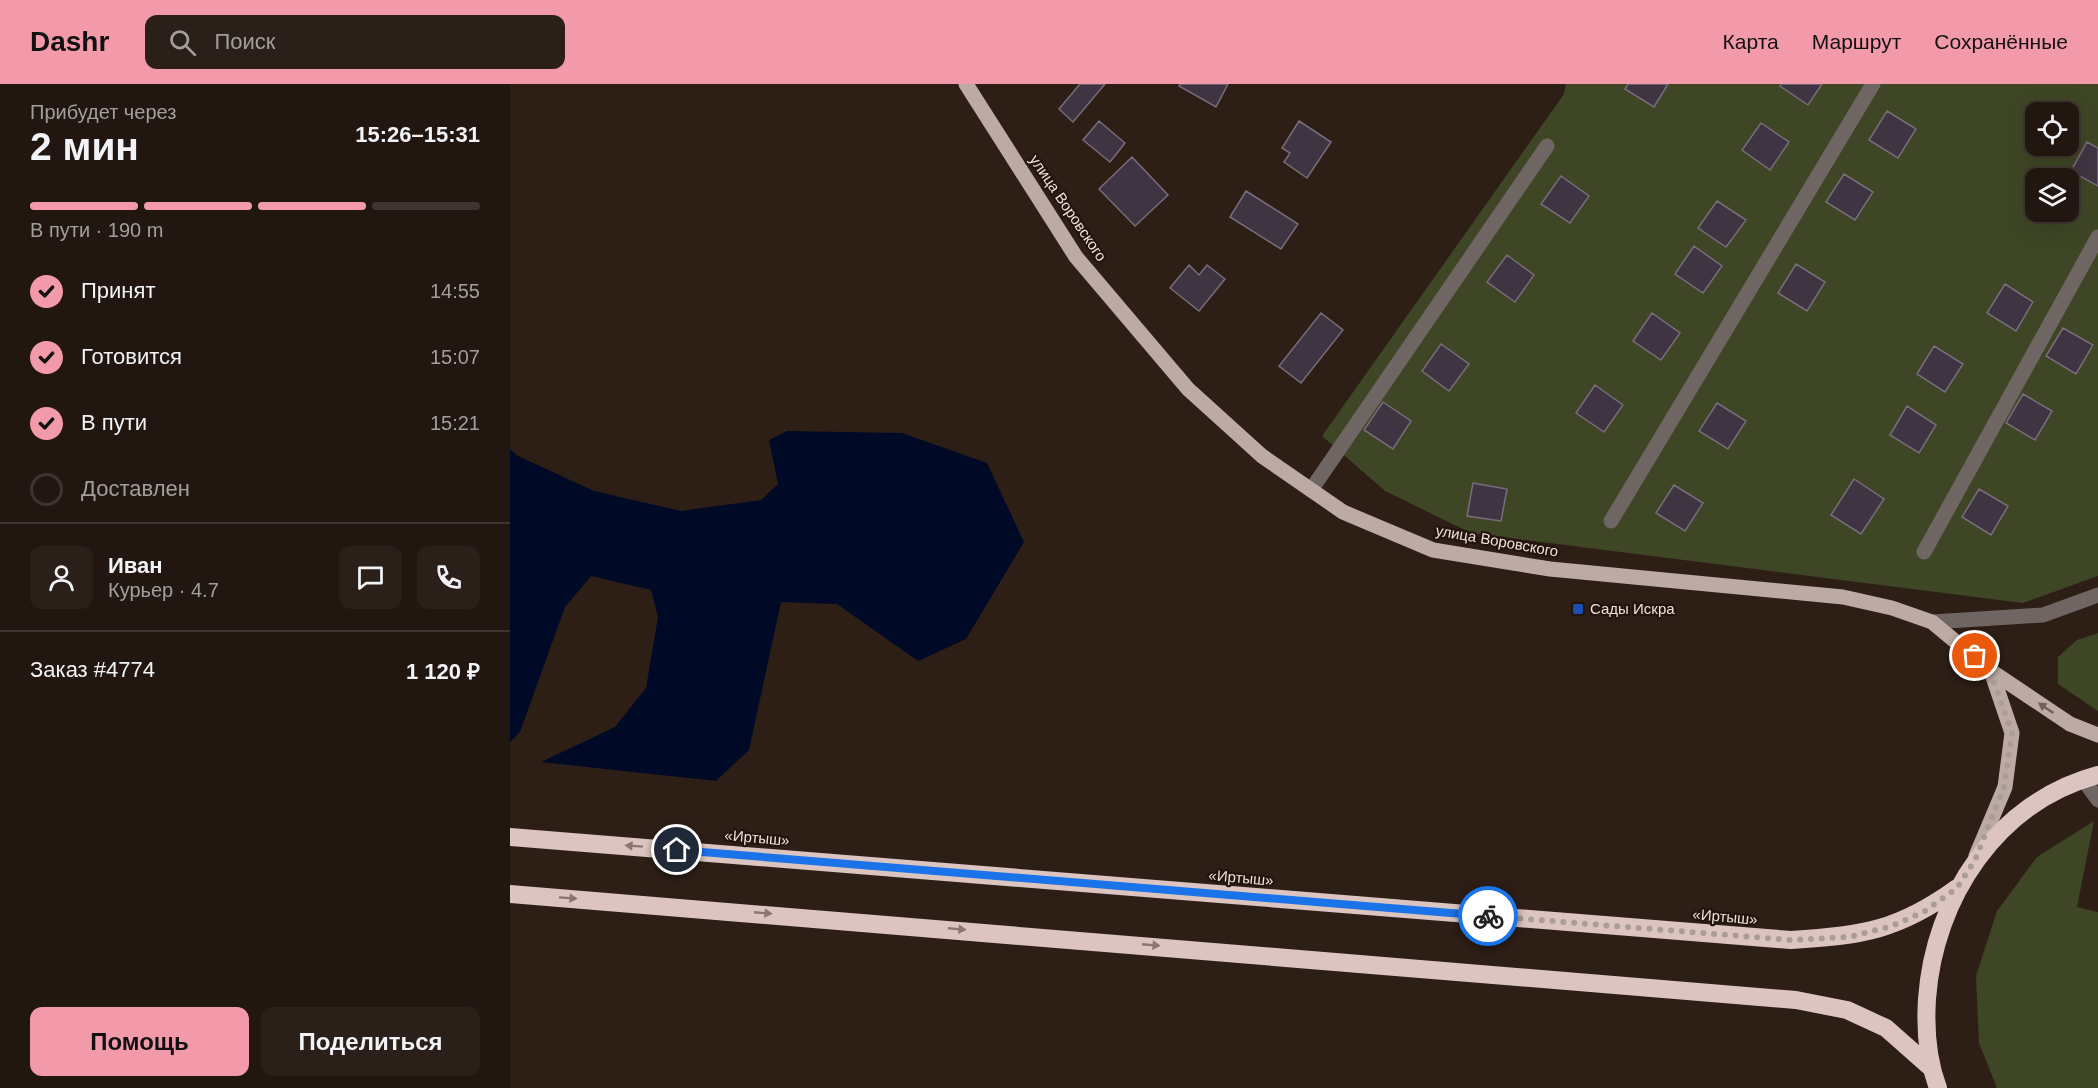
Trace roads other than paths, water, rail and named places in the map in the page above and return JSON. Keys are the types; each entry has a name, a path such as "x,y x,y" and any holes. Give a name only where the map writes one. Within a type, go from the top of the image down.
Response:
{"highway":[{"name":"«Иртыш»","path":"1938,1088 1929,1066 1926,1020 1929,974 1940,930 1957,888 1975,860 2014,819 2042,799 2091,777"},
{"name":"«Иртыш»","path":"510,837 1791,940 1849,937 1892,926 1925,911 1957,888"},
{"name":"«Иртыш»","path":"510,894 1796,1000 1847,1010 1886,1028 1929,1066"}],"main road":[{"name":"улица Воровского","path":"966,84 1076,257 1181,380 1262,456 1343,512 1433,550 1550,569 1843,597 1892,608 1932,622 1990,671 2070,724 2098,735"},
{"path":"1975,860 2004,787 2012,733 1990,671"}],"lane":[{"path":"1611,521 1873,84"},
{"path":"1311,490 1547,146"},
{"path":"1924,552 2098,237"},
{"path":"1932,622 2043,615 2098,595"},
{"path":"2091,777 2098,800"}],"water":[{"path":"787,431 902,433 987,463 1024,542 966,639 918,661 837,604 781,602 749,750 716,781 541,762 615,727 646,688 658,617 651,590 591,576 565,607 520,732 510,742 510,449 518,456 594,491 681,511 761,500 778,484 769,440"}],"place":[{"name":"Сады Искра","path":"1578,609"}]}
